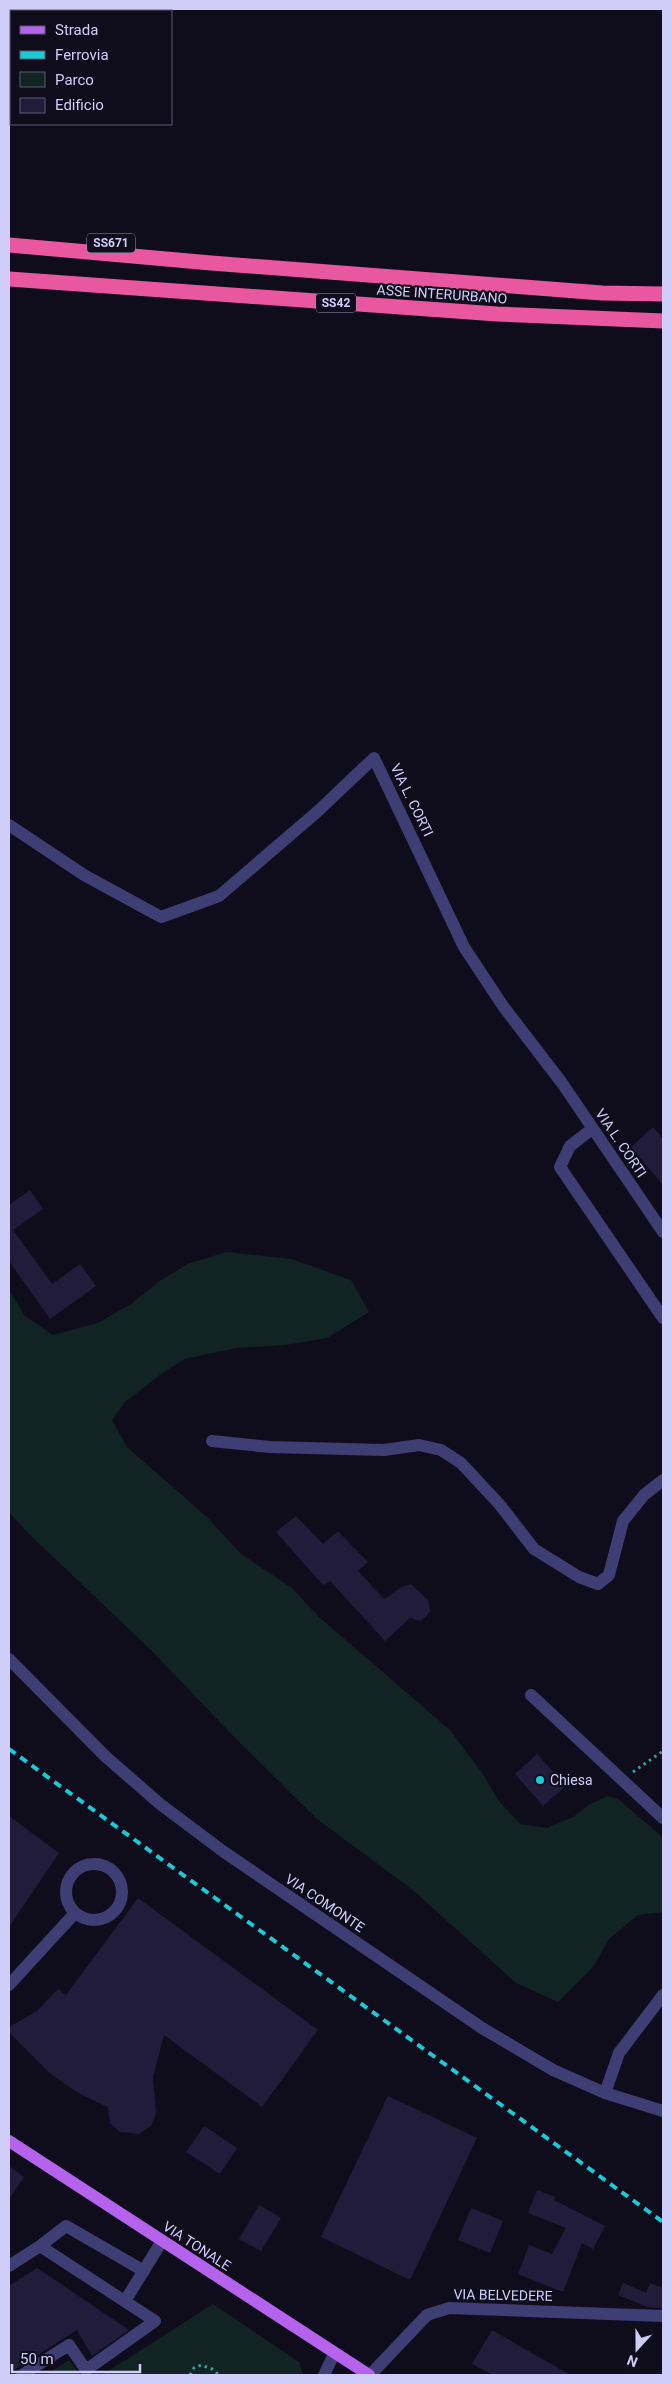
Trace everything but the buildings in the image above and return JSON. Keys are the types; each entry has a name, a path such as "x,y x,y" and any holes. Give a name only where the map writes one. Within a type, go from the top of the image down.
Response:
{"highway":[{"name":"SS671","path":"9,234 161,248 211,263"},
{"name":"SS42","path":"9,245 211,263"},
{"name":"ASSE INTERURBANO","path":"211,263 602,292 663,294"},
{"name":"ASSE INTERURBANO","path":"9,279 497,314 663,321"}],"main road":[{"name":"VIA TONALE","path":"9,2141 369,2375"}],"street":[{"name":"VIA L. CORTI","path":"9,825 84,875 161,917 219,896 317,812 374,758 464,947 503,1006 592,1128 663,1232"},
{"path":"592,1128 570,1146 560,1167 663,1318"},
{"path":"212,1441 270,1447 384,1450 419,1445 441,1450 461,1463 500,1505 534,1549 579,1577 598,1584 609,1575 623,1521 644,1495 663,1480"},
{"name":"VIA COMONTE","path":"9,1659 105,1756 160,1804 224,1852 482,2028 553,2070 605,2093 663,2111"},
{"path":"530,1695 663,1818"},
{"path":"90,1864 106,1866 118,1877 122,1892 118,1907 106,1918 90,1920 76,1914 67,1900 67,1884 75,1871 90,1864"},
{"path":"9,1985 76,1914"},
{"path":"605,2093 620,2054 663,1995"},
{"path":"9,2266 66,2226 144,2271"},
{"path":"126,2301 162,2241"},
{"path":"22,2375 69,2345 86,2370 155,2321 40,2246"},
{"name":"VIA BELVEDERE","path":"369,2375 427,2315 448,2308 663,2316"},
{"path":"324,2375 334,2354"}],"path":[{"path":"624,1780 663,1751"},
{"path":"190,2375 194,2368 200,2365 212,2369 219,2375"}],"green space":[{"path":"226,1252 291,1259 351,1280 369,1312 327,1338 286,1345 236,1348 184,1359 125,1402 112,1420 127,1447 208,1518 241,1554 292,1588 319,1617 450,1730 483,1774 498,1800 520,1824 547,1828 573,1817 590,1804 608,1796 618,1799 659,1834 663,1840 663,1912 638,1915 609,1939 593,1967 558,2002 516,1983 414,1891 317,1819 239,1742 151,1650 28,1533 9,1512 9,1290 25,1316 53,1335 98,1323 131,1304 161,1280 188,1264"},
{"path":"213,2304 299,2362 303,2375 102,2375"},
{"path":"69,2360 80,2375 46,2375"}],"railway":[{"path":"9,1749 663,2222"}],"place":[{"name":"Chiesa","path":"540,1780"}]}
